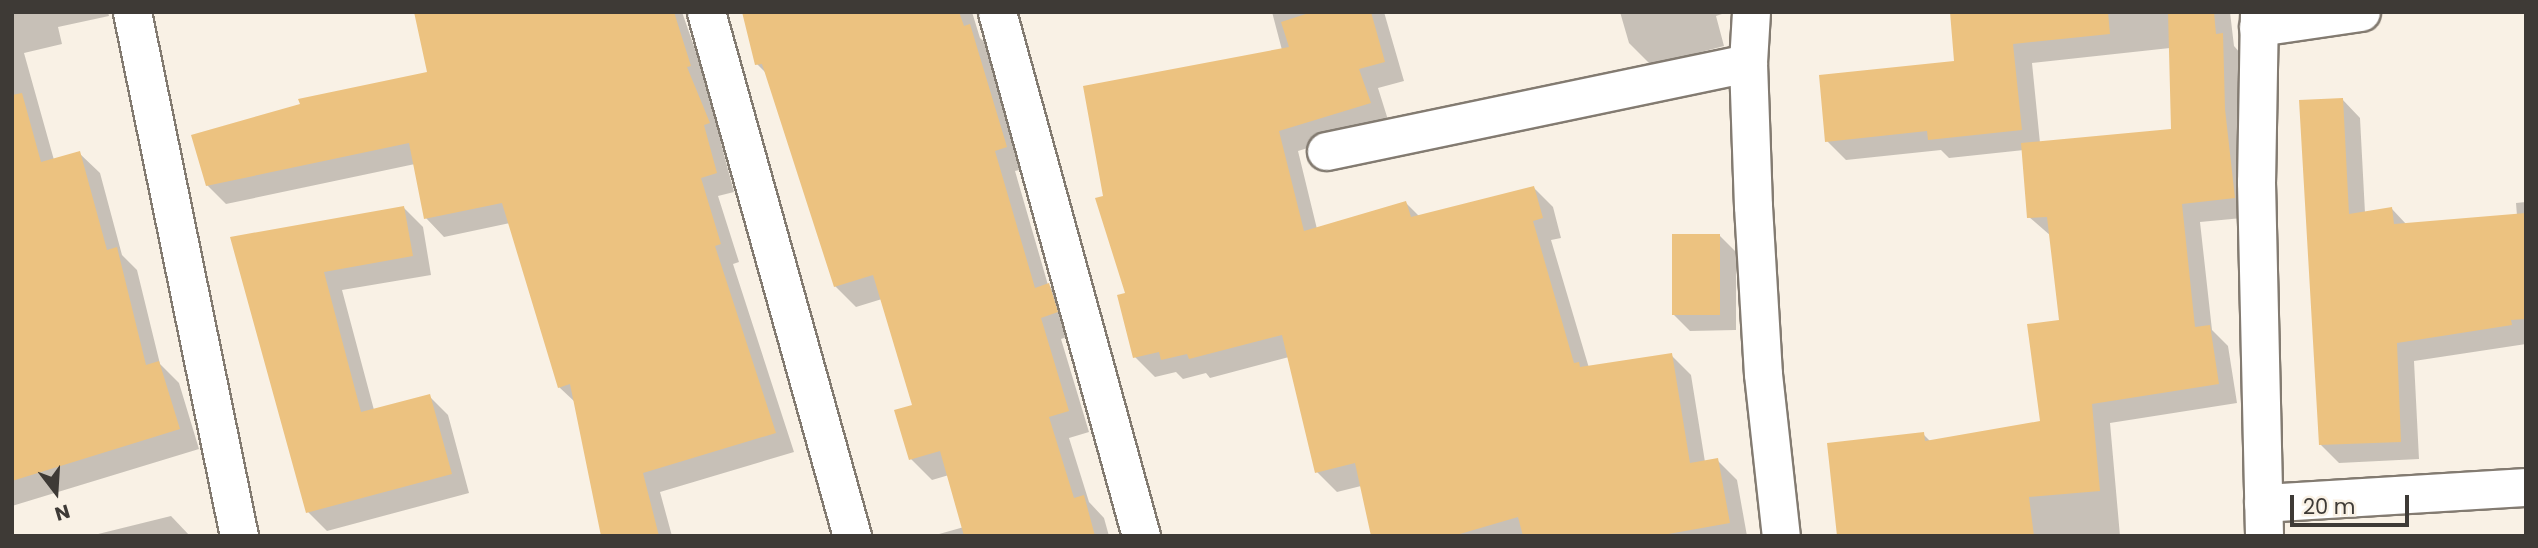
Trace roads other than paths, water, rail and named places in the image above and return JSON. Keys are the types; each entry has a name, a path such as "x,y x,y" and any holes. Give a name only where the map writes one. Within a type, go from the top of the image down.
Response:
{"street":[{"path":"132,12 239,536"},
{"path":"706,12 852,536"},
{"path":"997,12 1141,536"},
{"path":"1751,12 1748,63 1763,374 1781,536"},
{"path":"2361,12 2259,20 2256,182 2263,519 2526,487"},
{"path":"1326,151 1748,63"}]}
